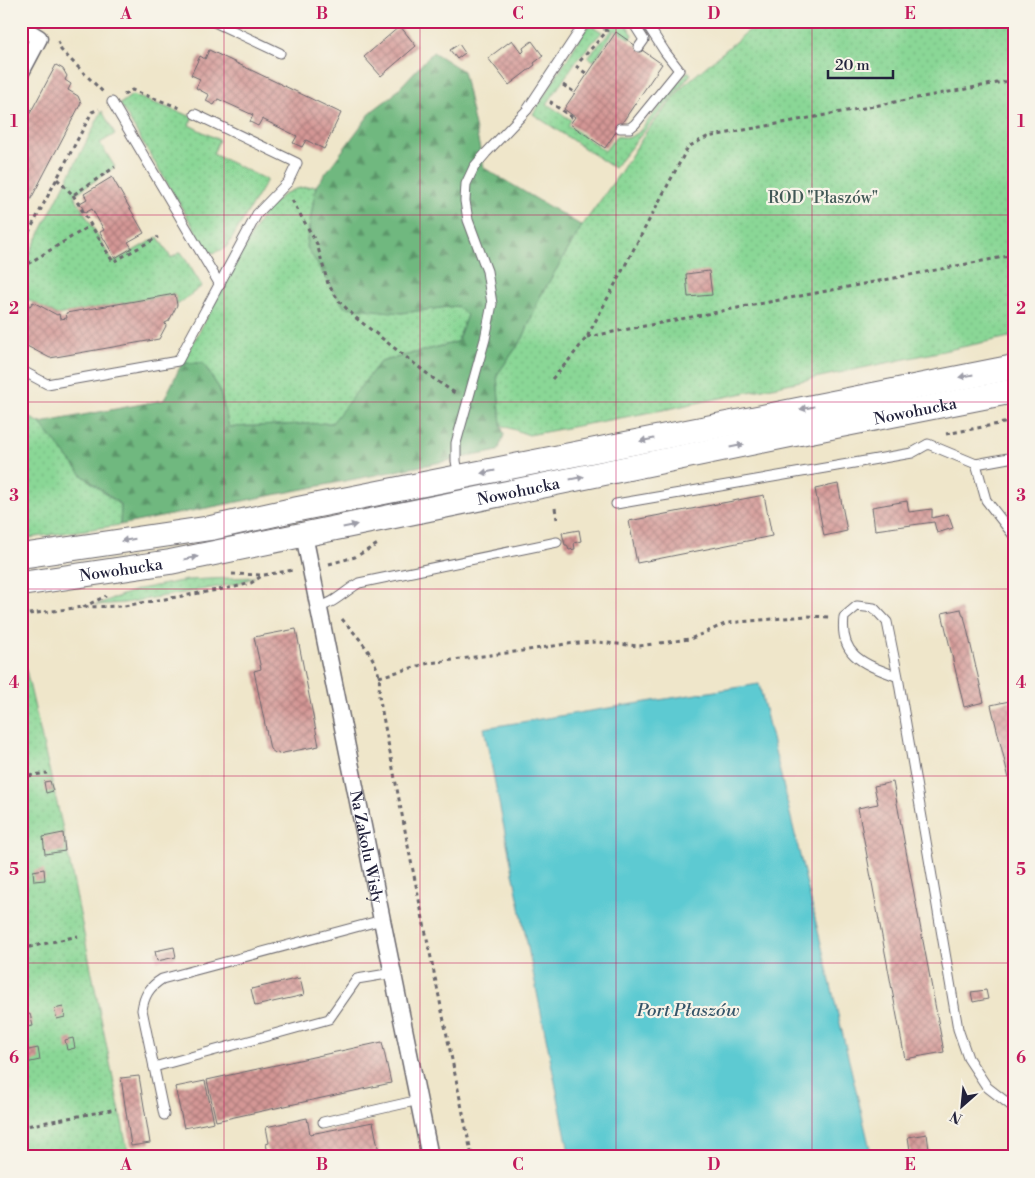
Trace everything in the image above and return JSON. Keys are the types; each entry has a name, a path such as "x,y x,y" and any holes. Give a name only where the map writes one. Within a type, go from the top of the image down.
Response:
{"main road":[{"name":"Nowohucka","path":"21,556 211,528 293,510 1014,367"},
{"name":"Nowohucka","path":"21,584 170,562 1014,391"}],"street":[{"path":"21,27 39,38 21,72"},
{"name":"Na Zakolu Wisły","path":"304,535 324,606 382,920 430,1157"}],"lane":[{"path":"212,21 280,54"},
{"path":"459,478 456,461 456,443 485,339 492,304 488,271 468,220 465,202 466,184 474,167 527,110 586,21"},
{"path":"632,21 644,40 639,47"},
{"path":"620,128 630,128 635,124 678,70 645,21"},
{"path":"112,102 220,285"},
{"path":"21,370 47,384 178,361 257,214 288,182 297,163 195,114"},
{"path":"616,504 912,453 928,444 976,464 1014,457"},
{"path":"976,464 986,500 1014,536"},
{"path":"324,606 359,583 557,542"},
{"path":"898,676 860,661 848,649 842,631 844,617 857,606 874,608 887,622 898,676 958,1029 968,1058 987,1087 1014,1108"},
{"path":"164,1116 142,1010 144,1000 153,984 162,979 382,920"},
{"path":"154,1066 330,1020 357,979 393,973"},
{"path":"323,1122 419,1100"}],"path":[{"path":"572,72 607,31 600,26 602,21"},
{"path":"39,38 48,29 56,34 61,50 112,102"},
{"path":"576,66 587,74"},
{"path":"559,91 567,78"},
{"path":"552,379 587,337 688,147 707,137 1014,80"},
{"path":"563,85 574,92"},
{"path":"21,247 92,112 132,90 195,114"},
{"path":"555,97 551,103 574,118"},
{"path":"74,195 115,167"},
{"path":"57,178 74,195 113,262 158,237"},
{"path":"284,186 317,244 328,284 339,301 356,318 434,379 468,401"},
{"path":"21,268 91,225"},
{"path":"587,337 1014,255"},
{"path":"555,508 558,519"},
{"path":"21,615 83,607 124,606 235,587 251,583 264,575"},
{"path":"324,606 363,643 376,665 380,677 379,696 472,1157"},
{"path":"660,644 690,639 727,623 807,616 844,617"},
{"path":"380,677 429,663 566,644 596,642 639,646 653,644"},
{"path":"21,777 47,773"},
{"path":"21,949 78,936"},
{"path":"21,1127 116,1110"}],"green space":[{"path":"605,21 624,21 633,35 630,39 615,30 594,61 588,57 612,30 606,26"},
{"name":"ROD \"Płaszów\"","path":"760,21 1014,21 1014,336 668,409 529,435 501,425 497,375 523,338 540,297 582,226 647,131 684,85"},
{"path":"589,24 602,32 576,61 547,104 571,120 568,125 605,151 616,136 628,138 638,133 688,71 691,74 614,168 533,114"},
{"path":"433,52 463,71 484,168 582,226 540,297 523,338 497,375 501,425 504,435 498,451 120,525 121,505 82,475 40,423 164,400 182,363 203,363 219,388 229,427 332,423 380,362 457,342 467,315 457,306 401,313 344,307 306,246 316,186 372,111 392,96"},
{"path":"132,95 193,117 189,125 219,140 213,154 267,180 226,248 213,253 207,250 120,104"},
{"path":"102,111 115,134 100,143 115,167 74,195 113,262 158,237 171,258 181,252 202,286 177,305 174,294 57,315 21,296 21,270"},
{"path":"316,186 306,246 401,313 457,306 467,315 457,342 380,362 333,423 229,427 219,388 203,363 182,363 262,216 285,194 298,189"},
{"path":"21,413 40,423 82,475 121,506 120,525 21,539"},
{"path":"255,577 235,584 124,603 95,605 139,589 187,580"},
{"path":"21,657 23,657 62,825 129,1157 21,1157"}],"water":[{"name":"Port Płaszów","path":"759,684 872,1157 570,1157 484,728"}],"building":[{"path":"400,26 416,46 381,76 364,57"},
{"path":"616,32 662,64 605,148 570,124 575,117 564,109"},
{"path":"512,40 522,53 524,51 523,48 532,41 543,56 534,63 535,65 509,85 488,58"},
{"path":"459,44 465,53 457,59 450,50"},
{"path":"209,50 341,113 324,149 306,140 302,147 293,143 297,136 262,119 258,126 250,122 253,115 218,99 214,105 206,101 209,95 196,88 200,79 191,75 200,56 205,59"},
{"path":"56,65 63,69 67,76 65,80 71,84 68,90 78,96 81,103 21,218 21,130"},
{"path":"112,177 144,233 128,242 132,248 115,258 100,232 104,230 92,209 85,213 80,203 87,199 84,194"},
{"path":"709,271 712,295 688,297 686,274"},
{"path":"175,294 177,305 169,321 165,323 166,326 159,339 50,358 21,343 21,296 26,298 23,303 30,306 33,302 57,315 59,314 60,319 67,318 66,313"},
{"path":"838,484 847,531 824,536 815,489"},
{"path":"764,495 772,536 637,563 629,521"},
{"path":"907,501 909,512 932,509 932,518 948,514 953,528 937,533 934,522 875,530 872,507"},
{"path":"579,530 581,541 574,543 575,549 569,550 567,545 565,545 562,533"},
{"path":"961,609 984,702 964,707 942,613"},
{"path":"296,629 319,746 278,754 278,752 275,753 270,749 254,671 261,669 254,637"},
{"path":"1014,700 1014,795 1013,795 991,705"},
{"path":"50,781 53,791 46,793 44,782"},
{"path":"893,782 944,1052 905,1059 858,808 878,804 874,786"},
{"path":"63,833 65,851 45,854 43,837"},
{"path":"44,869 45,880 34,881 33,871"},
{"path":"174,947 176,957 157,961 155,951"},
{"path":"300,978 304,995 255,1006 251,989"},
{"path":"986,990 988,999 973,1002 971,992"},
{"path":"63,1007 65,1017 57,1019 54,1009"},
{"path":"30,1014 33,1026 21,1028 21,1016"},
{"path":"73,1038 75,1048 67,1050 65,1040"},
{"path":"382,1042 391,1083 216,1121 207,1080"},
{"path":"38,1048 40,1060 26,1063 24,1051"},
{"path":"139,1076 150,1143 131,1146 121,1078"},
{"path":"205,1081 214,1122 184,1128 175,1087"},
{"path":"307,1118 310,1134 373,1122 380,1157 269,1157 266,1144 269,1143 266,1127"},
{"path":"927,1134 930,1157 911,1157 908,1137"}]}
